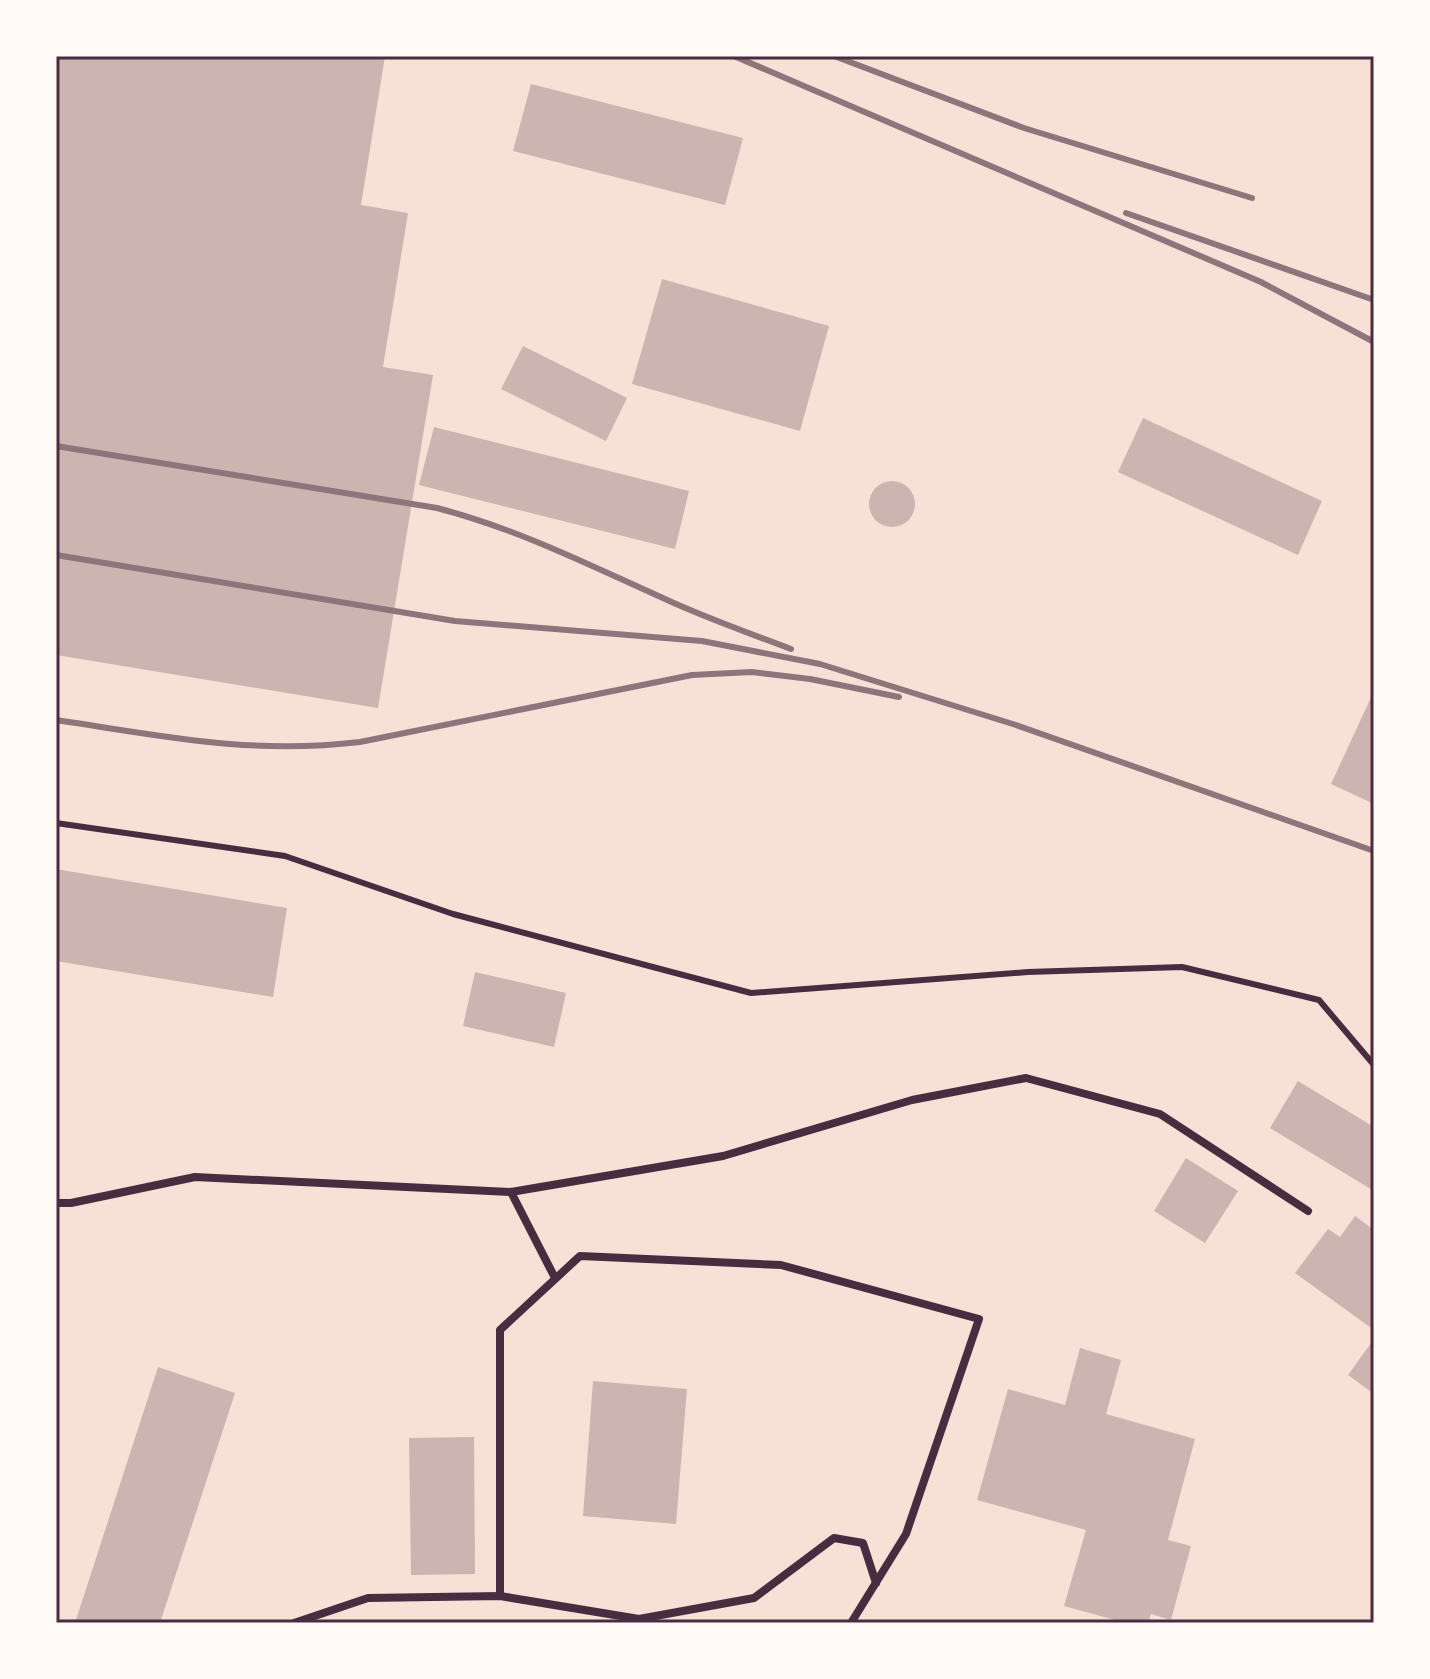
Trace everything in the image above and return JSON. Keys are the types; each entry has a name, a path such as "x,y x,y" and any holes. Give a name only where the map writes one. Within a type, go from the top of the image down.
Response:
{"street":[{"path":"56,1203 71,1203 195,1177 511,1192 723,1156 912,1100 1026,1078 1160,1114 1308,1211"},
{"path":"511,1192 555,1278"},
{"path":"500,1596 500,1330 580,1256 781,1265 979,1319 906,1534 851,1623"},
{"path":"294,1623 368,1598 500,1596 639,1619 754,1598 834,1538 863,1543 876,1583"}],"lane":[{"path":"56,823 285,856 453,914 751,993 1028,972 1182,967 1319,1000 1374,1065"}],"building":[{"path":"56,56 385,56 361,205 408,213 383,367 433,375 378,708 56,655"},
{"path":"531,84 743,138 725,205 513,151"},
{"path":"662,279 829,326 800,431 632,384"},
{"path":"523,346 627,398 606,441 501,389"},
{"path":"1143,418 1322,501 1298,555 1118,472"},
{"path":"434,427 689,491 675,549 419,485"},
{"path":"892,481 908,488 915,504 908,520 892,527 876,520 869,504 876,488"},
{"path":"1374,691 1374,804 1331,784"},
{"path":"56,869 287,908 273,997 56,961"},
{"path":"475,972 566,993 554,1047 463,1026"},
{"path":"1298,1081 1374,1127 1374,1191 1270,1128"},
{"path":"1186,1158 1238,1191 1205,1243 1154,1211"},
{"path":"1355,1216 1374,1230 1374,1330 1295,1273 1328,1229 1340,1237"},
{"path":"1374,1339 1374,1394 1348,1375"},
{"path":"1080,1348 1121,1360 1106,1414 1195,1439 1168,1540 1191,1546 1171,1620 1151,1614 1148,1623 1126,1623 1064,1606 1086,1530 977,1500 1008,1389 1065,1405"},
{"path":"158,1367 235,1393 160,1623 75,1623"},
{"path":"593,1381 687,1389 676,1524 583,1516"},
{"path":"474,1437 475,1574 411,1575 409,1438"}],"railway":[{"path":"734,56 1261,282 1374,342"},
{"path":"834,56 1024,128 1252,198"},
{"path":"1126,213 1374,300"},
{"path":"56,446 437,508 525,537 696,613 791,649"},
{"path":"56,555 455,621 702,641 820,664 1016,725 1374,851"},
{"path":"56,720 207,742 320,745 360,742 692,675 752,672 810,679 899,697"}]}
